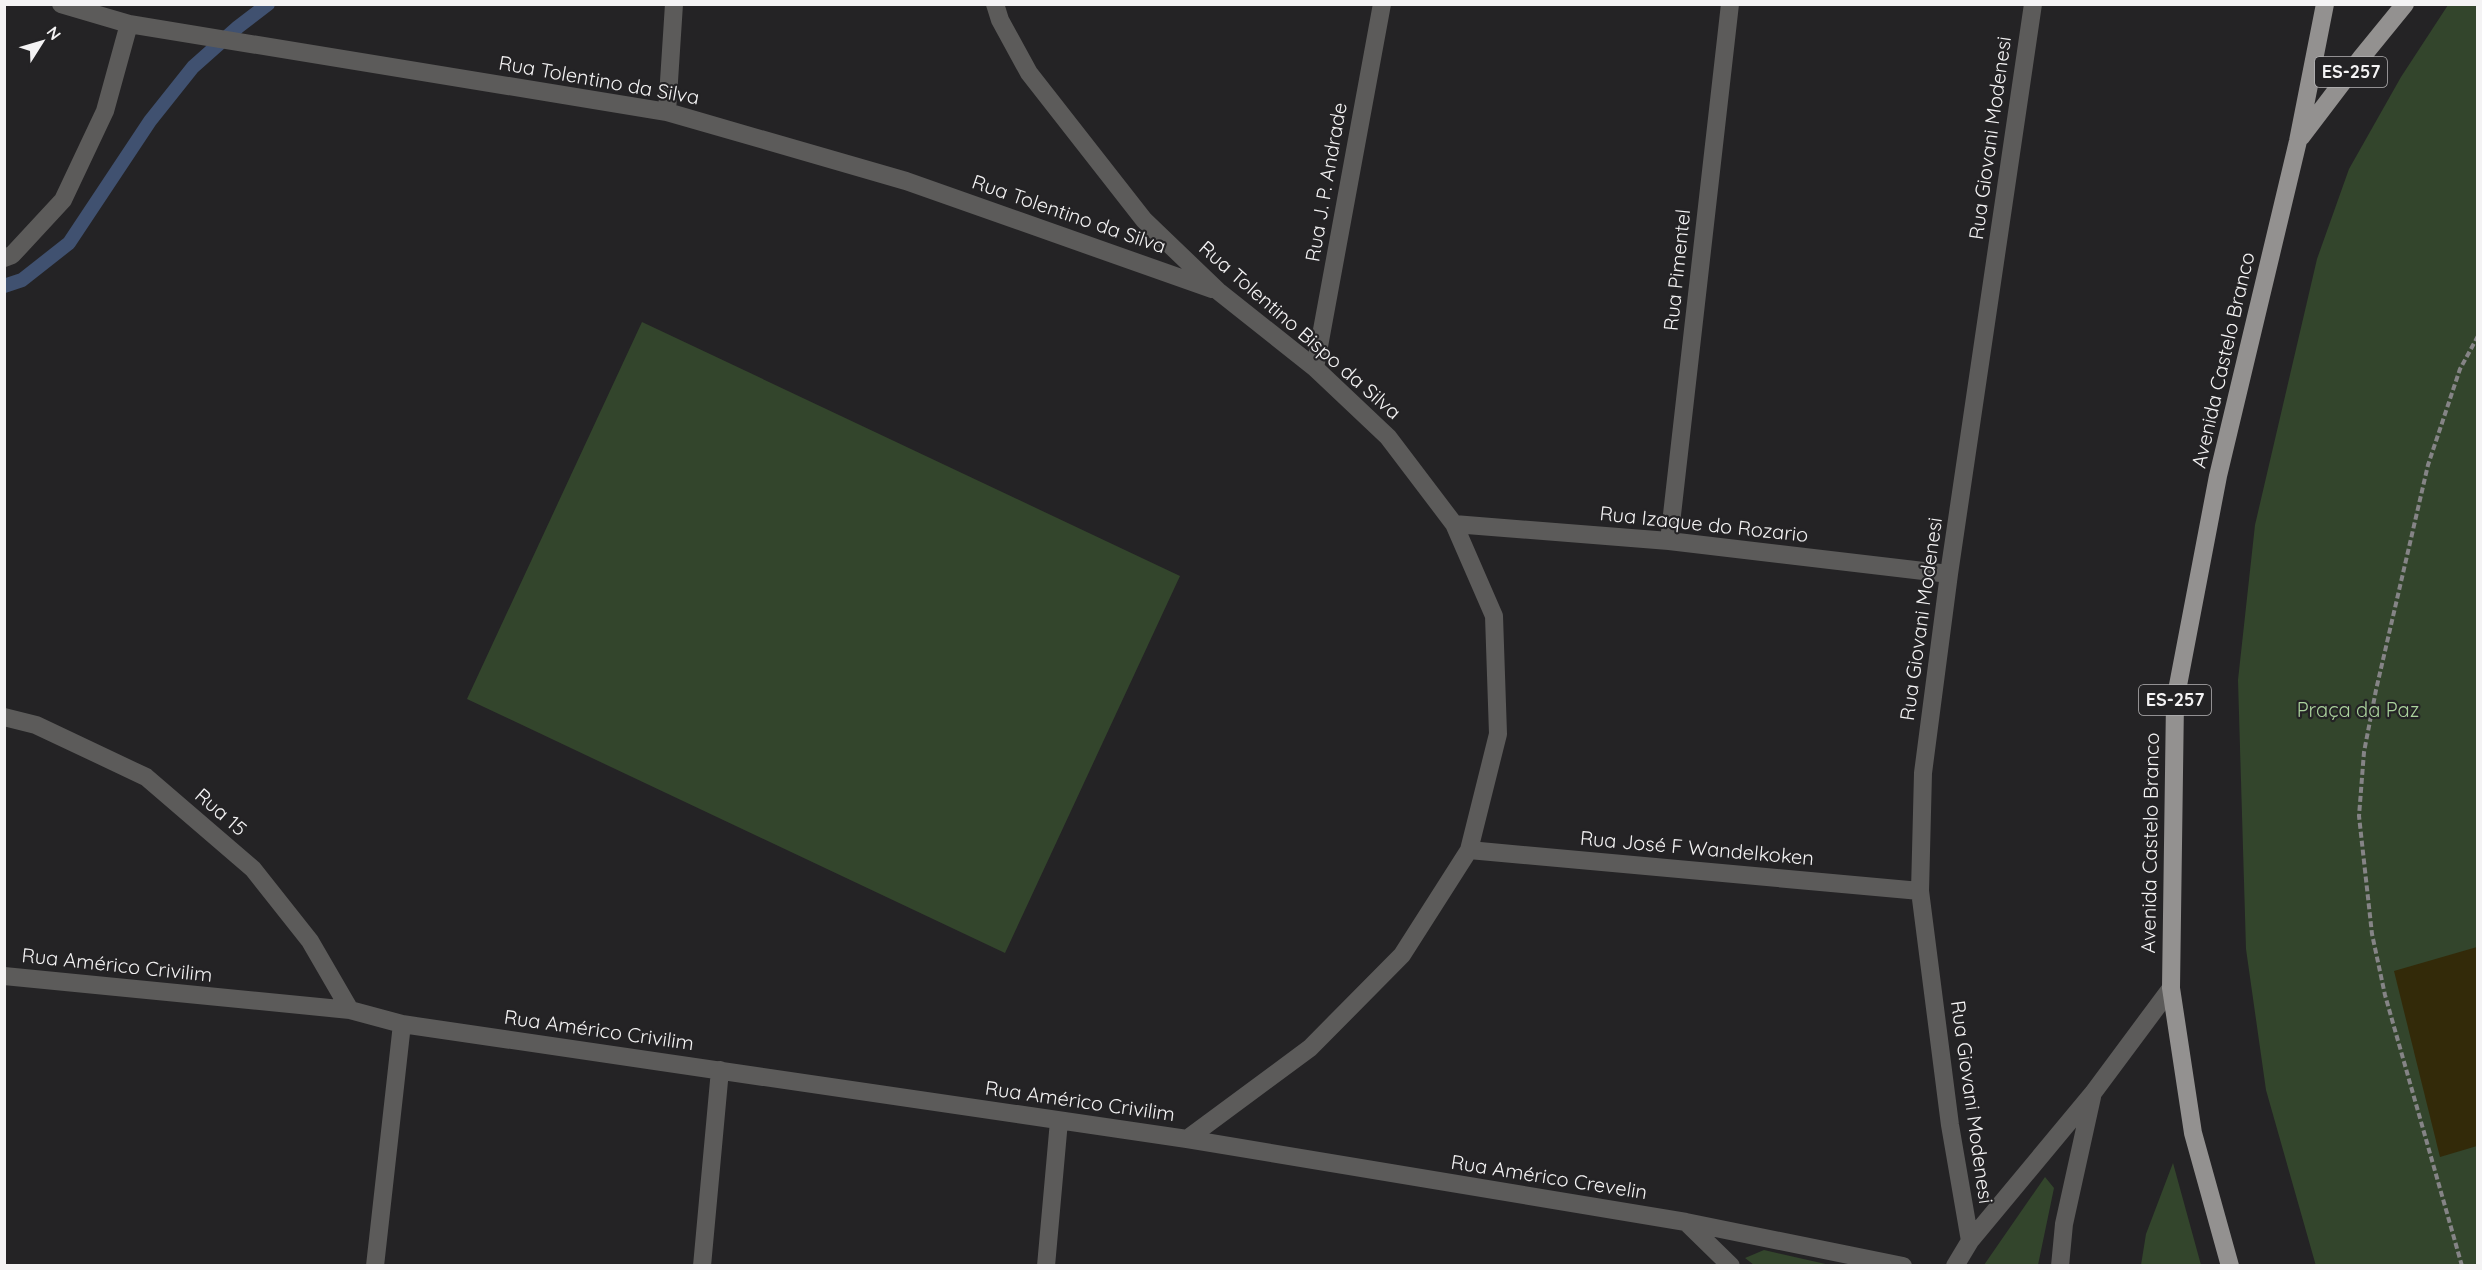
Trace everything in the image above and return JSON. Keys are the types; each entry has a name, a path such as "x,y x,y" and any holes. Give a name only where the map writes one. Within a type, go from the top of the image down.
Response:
{"main road":[{"name":"Avenida Castelo Branco","path":"2230,1266 2193,1133 2171,988 2175,701 2218,476 2298,141 2325,4"},
{"name":"Avenida Castelo Branco","path":"2298,141 2405,4"}],"street":[{"name":"Rua Tolentino da Silva","path":"61,4 90,8 129,24 667,112 906,181 1218,291"},
{"path":"667,112 674,4"},
{"name":"Rua Tolentino Bispo da Silva","path":"995,4 1000,20 1029,73 1144,220 1218,291 1315,368 1388,437 1454,524 1494,616 1498,734 1469,850 1402,955 1310,1048 1187,1139"},
{"name":"Rua J. P. Andrade","path":"1315,368 1382,4"},
{"name":"Rua Pimentel","path":"1669,541 1730,4"},
{"name":"Rua Giovani Modenesi","path":"1970,1242 1950,1125 1920,891 1923,773 1949,573 2033,4"},
{"path":"4,258 12,255 63,200 105,111 129,24"},
{"name":"Rua Izaque do Rozario","path":"1454,524 1669,541 1949,573"},
{"name":"Rua 15","path":"4,717 36,725 146,777 253,869 310,941 350,1010"},
{"name":"Rua José F Wandelkoken","path":"1469,850 1920,891"},
{"name":"Rua Américo Crivilim","path":"4,976 350,1010 402,1024 1187,1139"},
{"path":"1955,1266 1970,1242 2093,1093 2171,988"},
{"path":"375,1266 402,1024"},
{"path":"702,1266 720,1070"},
{"path":"2060,1266 2064,1224 2093,1093"},
{"path":"1046,1266 1059,1121"},
{"name":"Rua Américo Crevelin","path":"1187,1139 1686,1222 1903,1266"},
{"path":"1686,1222 1731,1266"}],"path":[{"path":"2462,1266 2385,995 2372,934 2359,816 2364,752 2374,700 2428,465 2460,369 2478,336"}],"green space":[{"name":"Praça da Paz","path":"2448,5 2477,5 2477,1265 2316,1266 2266,1090 2246,949 2238,680 2255,525 2317,259 2349,169 2401,77"},
{"path":"642,322 1180,576 1005,953 467,699"},
{"path":"2173,1163 2201,1265 2141,1265 2146,1234"},
{"path":"2045,1177 2054,1188 2038,1265 1984,1265"},
{"path":"1764,1250 1830,1265 1754,1265 1745,1258"}],"sand":[{"path":"2477,947 2477,1146 2440,1157 2394,971"}],"waterway":[{"path":"4,286 22,280 69,243 150,121 193,67 268,4"}]}
